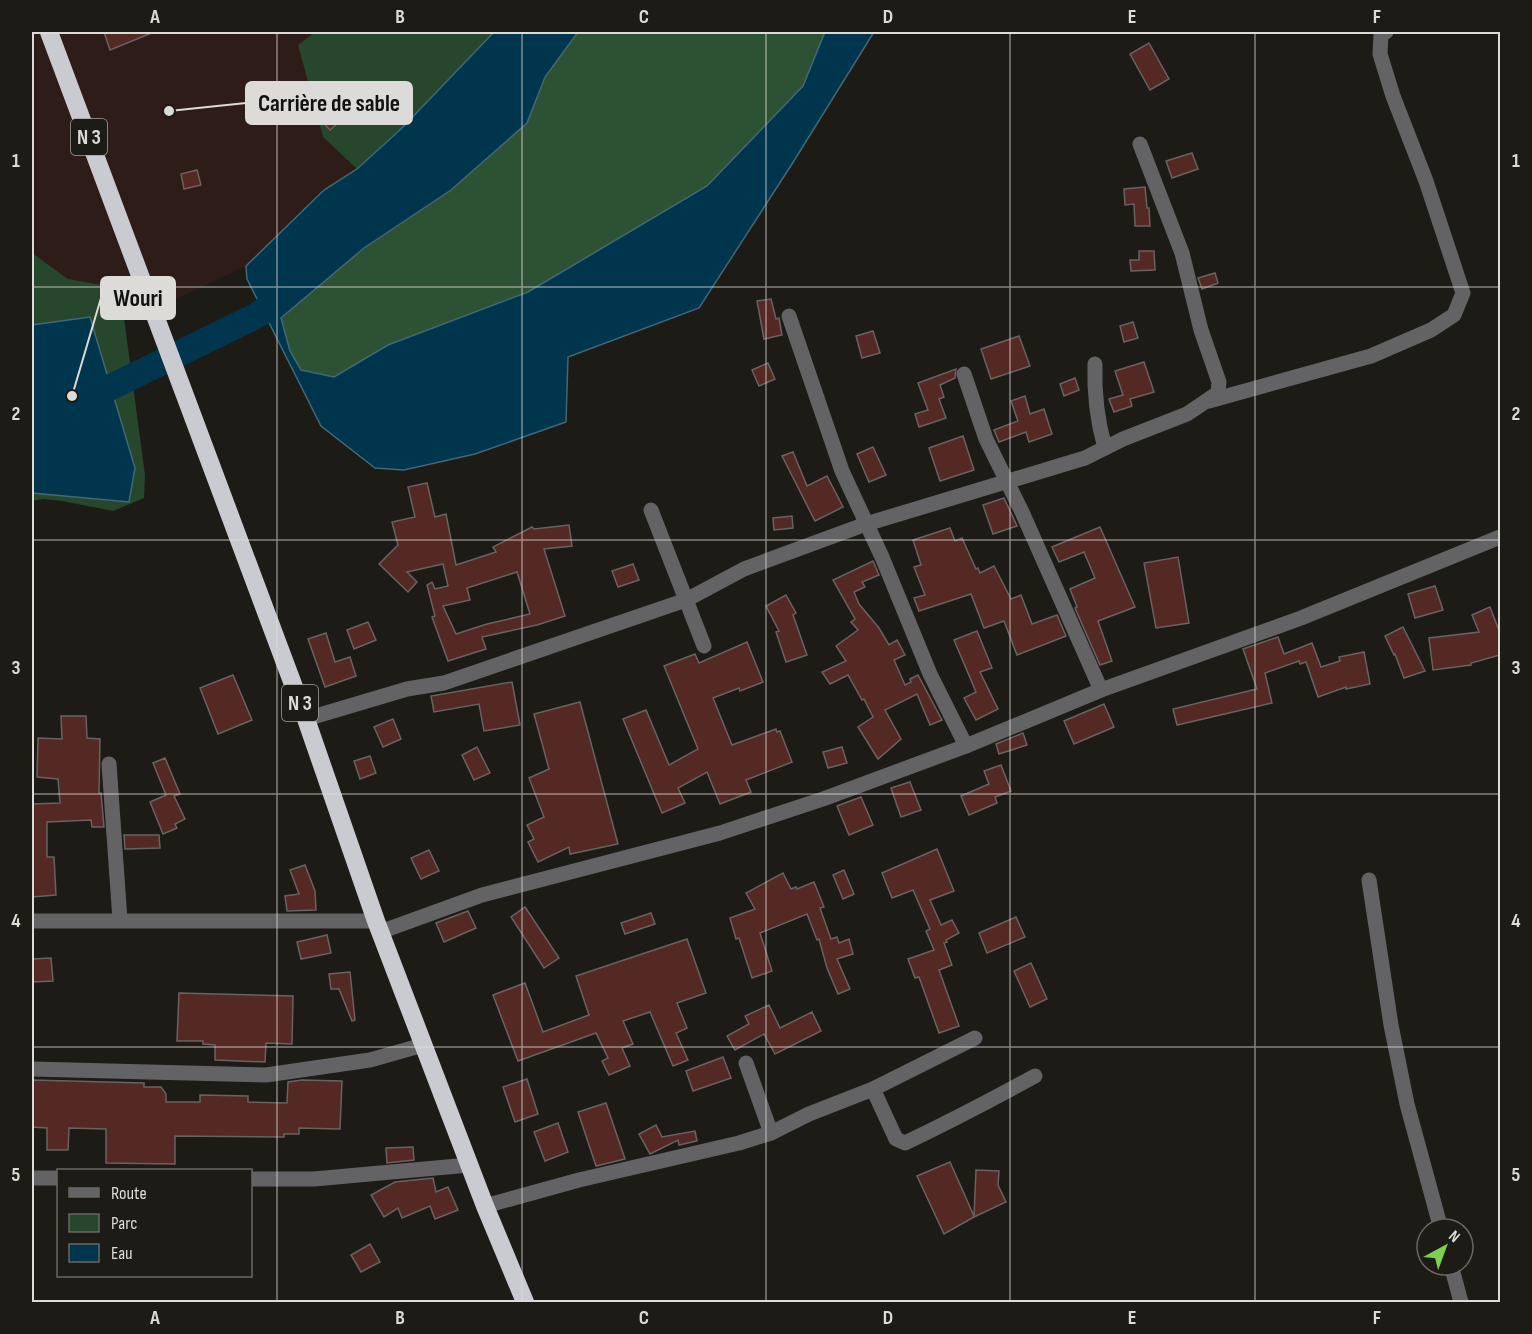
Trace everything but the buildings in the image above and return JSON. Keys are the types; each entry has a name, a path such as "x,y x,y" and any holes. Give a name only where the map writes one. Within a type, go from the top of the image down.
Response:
{"highway":[{"name":"N 3","path":"49,32 306,720 378,926 485,1206 525,1302"}],"street":[{"path":"1209,401 1371,356 1431,330 1454,315 1463,293 1380,54 1381,34 1386,32"},
{"path":"306,720 407,689 444,683 686,600 744,569 866,524 1085,458 1153,426 1187,414 1209,401 1218,393 1219,382 1201,330 1182,253 1140,144"},
{"path":"789,316 842,471 882,557 930,674 966,746"},
{"path":"1095,364 1094,388 1098,421 1105,448"},
{"path":"964,374 986,439 1008,482 1101,690"},
{"path":"651,510 704,646"},
{"path":"32,921 120,920 378,926 482,895 720,833 823,799 966,746 1101,690 1301,618 1500,537"},
{"path":"109,764 120,920"},
{"path":"1369,880 1391,1025 1407,1104 1438,1217"},
{"path":"485,1206 579,1180 739,1143 771,1133 818,1110 873,1089 975,1038"},
{"path":"32,1069 266,1075 370,1060 423,1045"},
{"path":"746,1063 771,1133"},
{"path":"873,1089 896,1139 906,1143 1035,1076"},
{"path":"252,1179 314,1179 469,1165"},
{"path":"32,1178 57,1178"},
{"path":"1454,1277 1461,1302"}],"shaded area":[{"path":"32,32 315,32 298,45 323,137 357,169 324,190 246,266 174,300 68,279 32,253"}],"green space":[{"path":"315,32 494,32 402,128 357,169 323,137 298,45"},
{"path":"578,32 825,32 803,86 707,186 528,292 388,345 334,377 301,370 290,351 281,318 364,248 451,190 527,123 545,77"},
{"path":"32,253 68,279 120,288 145,475 144,498 113,511 62,501 43,499 32,501"}],"water":[{"path":"494,32 578,32 545,77 527,123 451,190 364,248 281,318 290,351 301,370 334,377 388,345 528,292 707,186 803,86 825,32 874,32 699,308 568,357 566,422 475,454 404,470 375,468 321,426 247,279 246,266 324,190 357,169 402,128"},
{"path":"90,317 135,468 129,502 32,493 32,325"}],"waterway":[{"path":"107,389 258,315 291,289"}],"place":[{"name":"Carrière de sable","path":"169,111"},
{"name":"Wouri","path":"72,396"}]}
